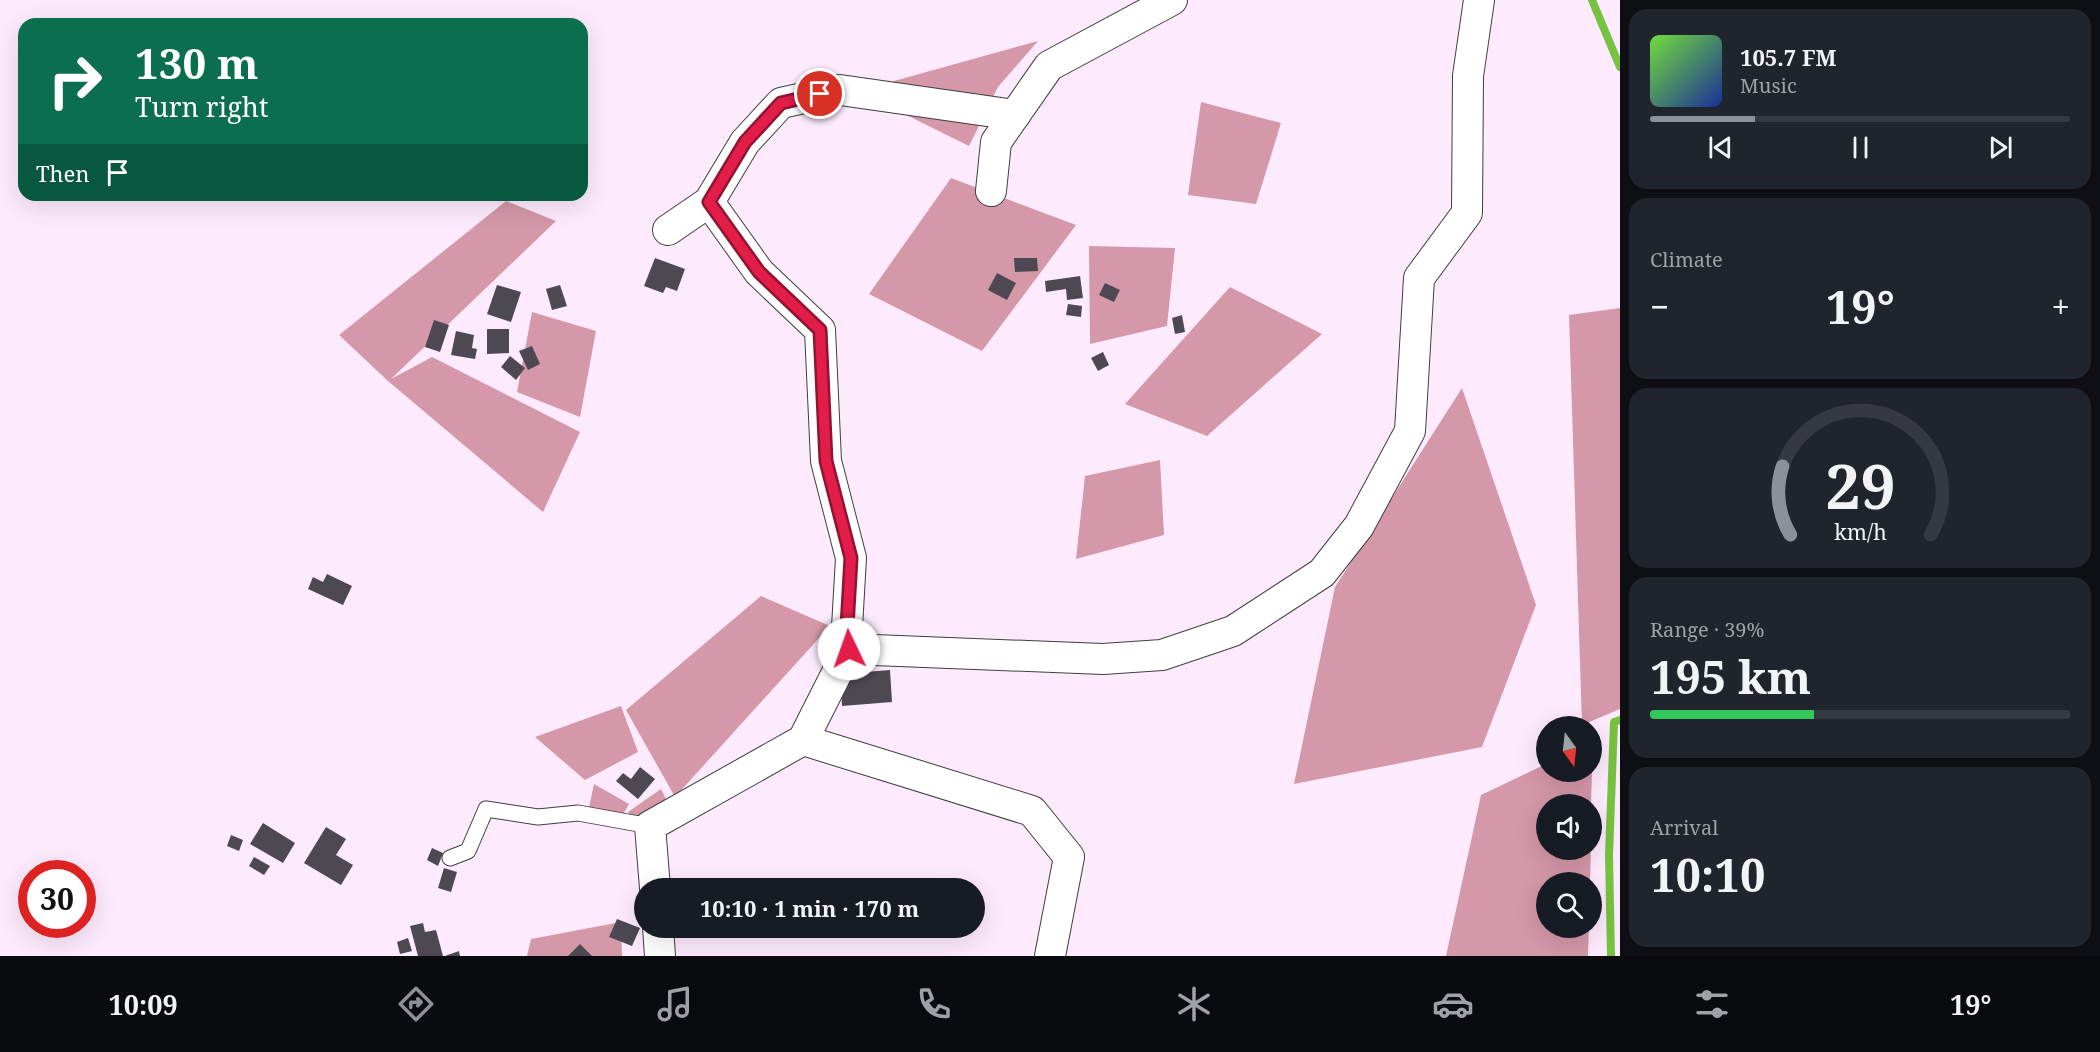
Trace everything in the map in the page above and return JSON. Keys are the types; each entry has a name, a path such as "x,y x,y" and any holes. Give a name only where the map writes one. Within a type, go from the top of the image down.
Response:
{"street":[{"path":"991,191 996,142 1049,66 1172,0"},
{"path":"849,649 1103,659 1162,655 1233,631 1322,573 1359,526 1410,431 1419,278 1467,213 1468,76 1479,0"},
{"path":"668,230 709,202 745,142 781,103 840,90 1015,115"},
{"path":"654,878 650,826 803,740 849,649 847,627 851,558 826,461 820,330 759,272 709,202"},
{"path":"803,740 1032,811 1069,857 1050,956"},
{"path":"659,938 660,956"}],"lane":[{"path":"450,858 468,851 486,809 538,817 578,813 650,826"}],"shaded area":[{"path":"1038,41 998,87 969,146 858,91"},
{"path":"1201,102 1281,123 1256,204 1188,195"},
{"path":"951,178 1076,225 982,351 869,294"},
{"path":"506,201 556,221 391,379 432,357 580,432 543,512 388,381 339,335"},
{"path":"1089,246 1175,248 1167,326 1090,344"},
{"path":"1230,287 1322,334 1207,436 1125,404"},
{"path":"1620,308 1620,709 1602,717 1582,716 1569,315"},
{"path":"532,312 596,331 580,417 517,392"},
{"path":"1462,388 1536,605 1482,747 1294,784 1335,587"},
{"path":"1160,460 1164,535 1076,559 1085,476"},
{"path":"761,596 830,626 675,797 626,710"},
{"path":"621,706 638,752 585,780 535,737"},
{"path":"1536,769 1536,782 1592,782 1591,794 1536,794 1536,860 1591,860 1590,872 1536,872 1536,938 1589,938 1588,956 1446,956 1481,795"},
{"path":"594,784 629,804 621,818 589,808"},
{"path":"661,789 669,805 635,827 628,812"},
{"path":"621,922 622,956 527,956 531,939"}],"building":[{"path":"655,258 685,269 677,291 666,287 663,293 644,286"},
{"path":"1014,258 1037,258 1038,271 1015,272"},
{"path":"997,273 1016,283 1007,300 988,290"},
{"path":"1080,276 1083,298 1067,300 1066,289 1046,292 1045,281"},
{"path":"1105,283 1120,290 1114,302 1099,295"},
{"path":"497,285 521,292 511,322 487,314"},
{"path":"560,285 567,306 552,310 546,289"},
{"path":"1068,304 1082,306 1081,317 1066,315"},
{"path":"1182,315 1185,332 1175,334 1172,318"},
{"path":"434,320 449,325 440,352 425,347"},
{"path":"487,329 509,329 509,353 487,354"},
{"path":"456,331 474,335 472,348 477,349 475,359 451,355"},
{"path":"532,346 540,364 528,370 519,351"},
{"path":"1103,352 1109,365 1098,371 1091,358"},
{"path":"510,356 525,368 516,380 501,367"},
{"path":"327,574 352,586 343,605 308,589 313,577 323,582"},
{"path":"890,670 892,702 842,706 840,674"},
{"path":"640,767 655,779 638,799 616,781 623,773 631,779"},
{"path":"263,823 295,843 283,863 250,844"},
{"path":"326,827 346,839 336,855 353,865 341,885 304,863"},
{"path":"231,835 243,840 239,851 227,846"},
{"path":"432,848 443,853 438,866 427,860"},
{"path":"254,857 270,866 264,875 249,866"},
{"path":"444,868 457,872 451,892 438,888"},
{"path":"617,919 634,926 636,938 632,946 609,937"},
{"path":"423,923 425,932 436,930 443,956 418,956 410,926"},
{"path":"408,938 412,951 400,954 397,942"},
{"path":"580,944 592,956 568,956"},
{"path":"459,951 460,956 445,956"}],"waterway":[{"path":"1592,0 1620,67"},
{"path":"1611,956 1609,855 1614,722 1620,720"}],"route":[{"path":"820,94 781,103 745,142 709,202 759,272 820,330 826,461 851,558 847,627 849,649"}]}
